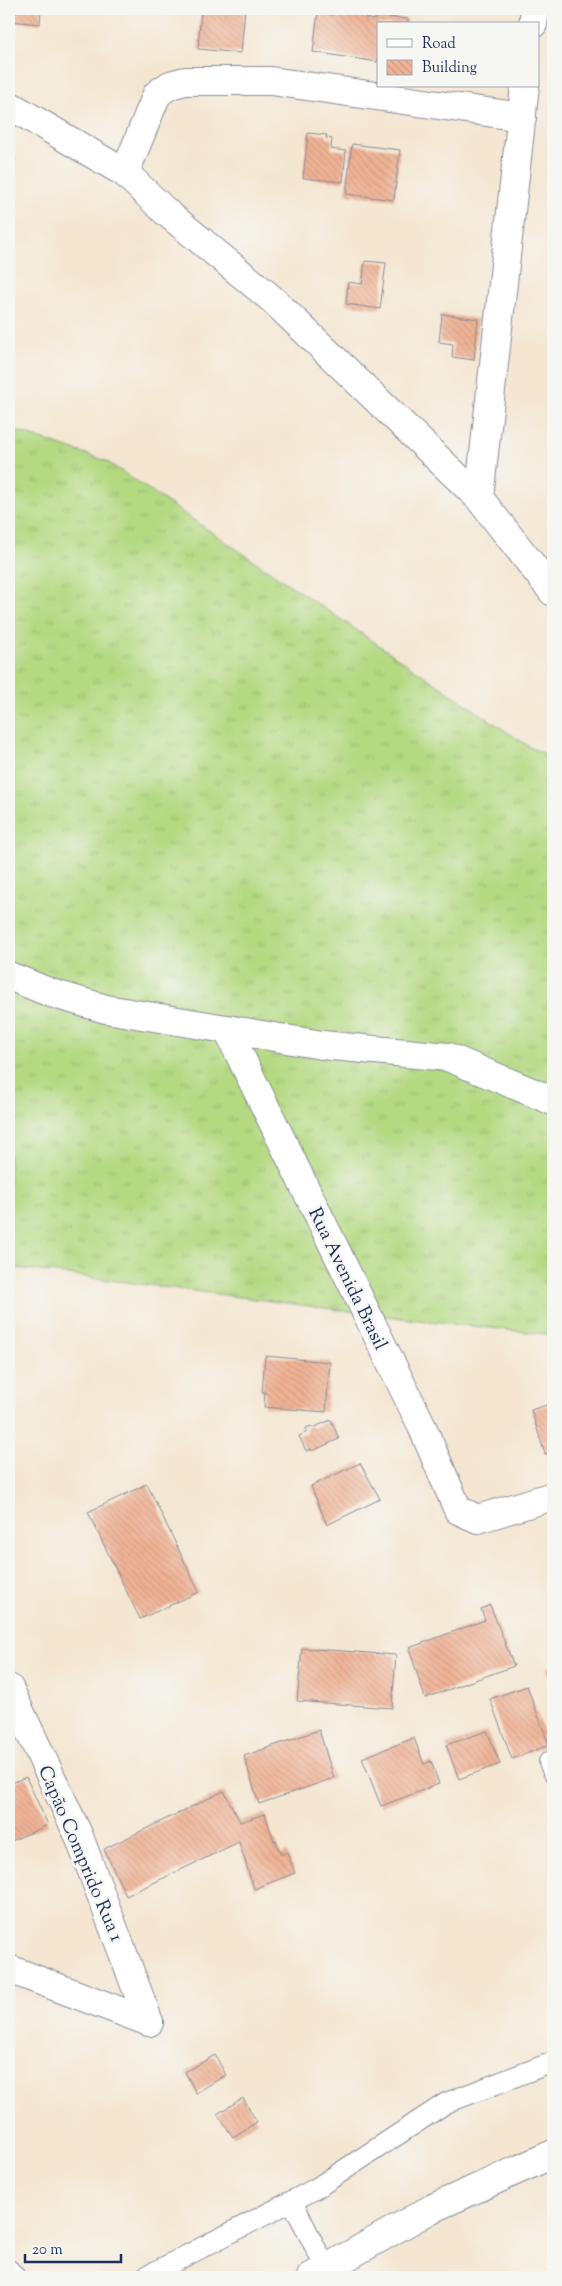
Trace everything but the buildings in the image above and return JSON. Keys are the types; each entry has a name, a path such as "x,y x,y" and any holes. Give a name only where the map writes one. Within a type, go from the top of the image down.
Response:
{"street":[{"path":"533,22 535,9"},
{"path":"125,174 158,94 170,85 185,81 271,81 522,117"},
{"path":"479,498 525,88"},
{"path":"9,105 125,174 166,212 273,300 479,498 553,592"},
{"path":"9,976 52,993 106,1009 322,1045 448,1057 553,1101"},
{"name":"Rua Avenida Brasil","path":"227,1029 420,1422 458,1510 478,1519 553,1496"},
{"name":"Capão Comprido Rua 1","path":"9,1688 78,1834 150,2022 9,1969"},
{"path":"319,2273 431,2208 553,2154"}],"lane":[{"path":"145,2277 315,2189 446,2103 553,2062"},
{"path":"292,2201 319,2273"},
{"path":"9,2270 15,2277"}],"green space":[{"path":"9,428 106,461 531,748 553,757 553,1335 409,1319 9,1267"}]}
